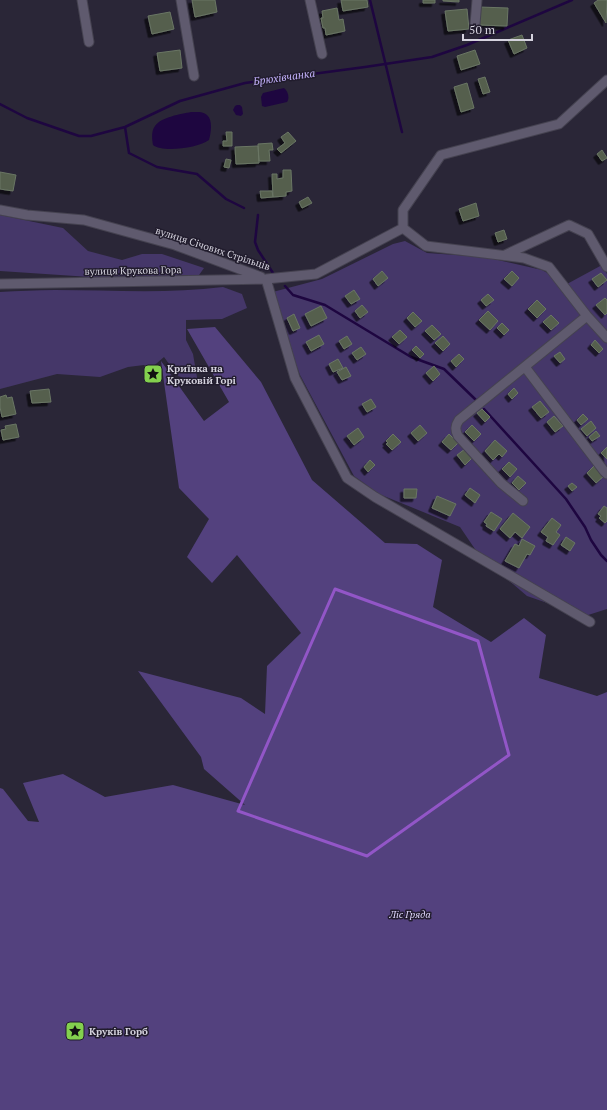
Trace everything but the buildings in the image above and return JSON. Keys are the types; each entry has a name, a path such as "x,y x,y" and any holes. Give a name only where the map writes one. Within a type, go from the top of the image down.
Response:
{"street":[{"path":"82,0 89,42"},
{"path":"181,0 194,76"},
{"path":"310,0 322,54"},
{"path":"475,24 477,0"},
{"path":"607,80 559,124 441,155 403,210 403,228 426,246 524,258 548,267 587,316 607,338"},
{"name":"вулиця Січових Стрільців","path":"0,210 27,215 84,220 175,245 266,279 316,274 403,228"},
{"path":"504,255 569,225 588,234 607,267"},
{"path":"266,279 295,378 347,478 375,497 590,622"},
{"name":"вулиця Крукова Гора","path":"0,284 266,279"},
{"path":"523,501 501,483 458,436 456,425 459,420 587,316"},
{"path":"525,366 607,474"}],"highlighted area":[{"path":"335,589 478,641 509,755 367,856 238,811"}],"shaded area":[{"path":"284,88 288,95 287,102 265,107 262,106 261,97 263,93"},
{"path":"237,105 242,107 243,114 241,116 236,115 233,110"},
{"path":"191,112 204,113 209,117 211,127 209,140 189,147 172,149 164,149 153,145 153,130 158,123 172,116"},
{"path":"0,215 63,228 88,251 122,260 142,254 162,254 204,268 199,275 90,277 0,271"},
{"path":"405,241 427,253 485,257 542,270 567,284 602,265 607,274 607,609 585,616 527,596 479,555 460,527 379,494 354,476 300,375 269,293 322,279 393,244"},
{"path":"223,287 242,294 247,308 222,319 186,320 186,340 193,354 198,383 178,376 164,357 150,369 144,365 128,367 100,377 57,374 0,389 0,292 34,290 160,291"}],"green space":[{"name":"Ліс Гряда","path":"215,327 261,382 312,480 385,543 417,544 442,560 433,607 491,642 524,618 546,635 539,678 597,696 607,692 607,1110 0,1110 0,788 3,789 28,821 39,822 23,783 63,774 105,797 173,785 245,805 204,769 201,757 138,671 241,698 265,714 267,666 301,633 237,555 212,583 187,557 209,519 179,488 161,361 204,421 229,402 187,329"}],"waterway":[{"name":"Брюхівчанка","path":"370,0 402,132"},
{"name":"Брюхівчанка","path":"0,104 27,118 79,136 91,136 125,127 180,101 245,83 432,57 467,45 572,0"},
{"path":"125,127 129,153 157,167 197,174 226,199 244,208"},
{"path":"258,215 255,242 258,250 273,273"},
{"path":"285,286 293,295 325,305 411,357 444,369 476,400"},
{"path":"484,409 566,499 585,527 591,540 607,561"}],"place":[{"name":"Криївка на Круковій Горі","path":"153,374"},
{"name":"Круків Горб","path":"75,1031"}]}
